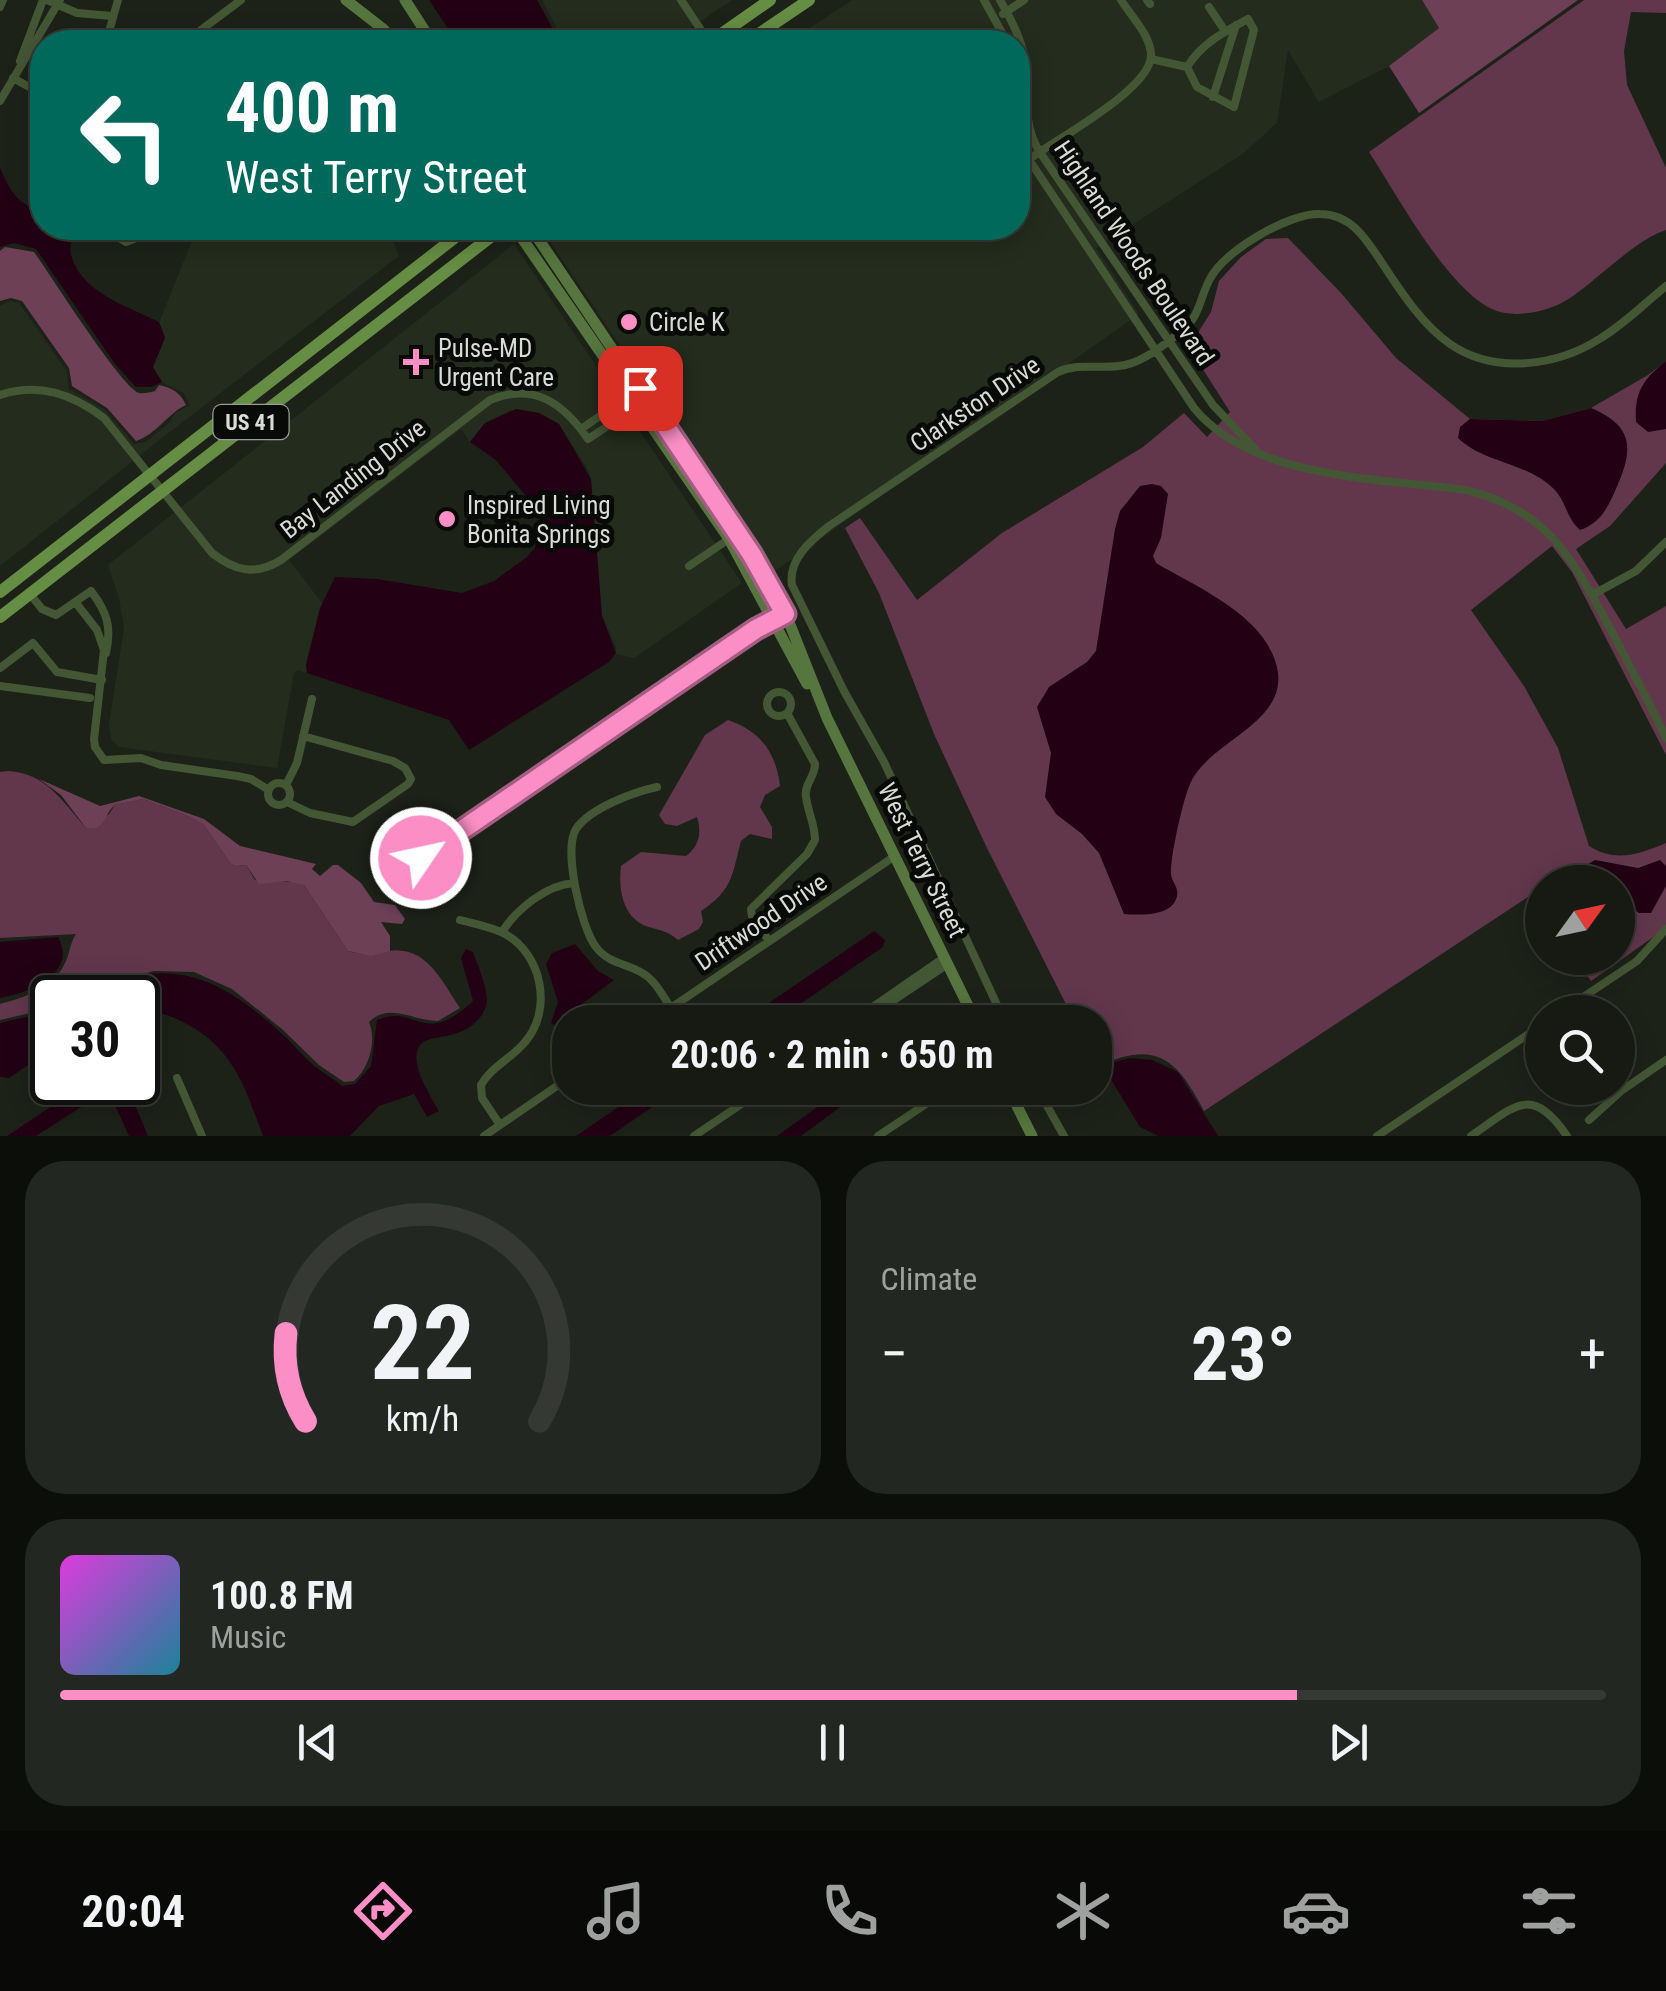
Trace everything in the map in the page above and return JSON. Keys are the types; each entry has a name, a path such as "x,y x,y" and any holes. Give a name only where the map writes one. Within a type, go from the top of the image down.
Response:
{"main road":[{"path":"726,30 770,0"},
{"path":"765,30 809,0"},
{"name":"US 41","path":"0,592 452,240"},
{"name":"US 41","path":"0,617 486,240"}],"street":[{"path":"33,30 45,0 59,2 78,13 112,16"},
{"path":"109,30 118,0"},
{"path":"201,30 242,0"},
{"path":"346,0 384,30"},
{"path":"405,0 424,30"},
{"path":"681,0 701,30"},
{"path":"984,0 1001,30"},
{"name":"Highland Woods Boulevard","path":"1000,0 1014,30"},
{"path":"996,19 1024,0"},
{"path":"1030,157 1136,86 1147,74 1152,58 1146,36 1121,0"},
{"path":"42,30 59,2"},
{"path":"1209,7 1226,31"},
{"path":"1248,18 1254,30 1234,108 1197,87 1188,67 1195,54 1248,18"},
{"path":"1213,98 1236,26"},
{"path":"0,101 30,38"},
{"path":"18,68 30,49"},
{"path":"1152,58 1188,67"},
{"path":"13,78 30,87"},
{"name":"Highland Woods Boulevard","path":"1030,127 1039,151 1223,418 1260,453"},
{"name":"Highland Woods Boulevard","path":"1030,166 1208,423 1234,443 1298,466 1466,490 1495,498 1523,512 1548,532 1572,560 1666,738"},
{"name":"Clarkston Drive","path":"997,1005 894,784 792,586 795,562 807,546 829,526 1058,372 1076,366 1130,364 1169,340 1191,322 1220,265 1272,228 1308,214 1328,214 1354,226 1437,334 1466,353 1498,362 1541,362 1574,352 1610,333 1666,286"},
{"name":"West Terry Street","path":"524,240 745,544 968,1005"},
{"name":"West Terry Street","path":"539,240 780,617"},
{"name":"Bay Landing Drive","path":"0,395 48,390 89,406 104,418 212,553 227,564 252,571 281,560 490,400 518,392 542,396 562,407 588,439 638,398"},
{"path":"581,429 638,398"},
{"path":"689,566 728,539"},
{"path":"1592,595 1636,570 1666,542"},
{"path":"30,594 50,614 63,612 91,591 105,612 110,629 94,739 104,760 141,758 161,765 251,779 268,790 274,804 287,802 310,813 352,822 411,779 405,768 393,761 302,736"},
{"path":"76,603 97,630 105,658"},
{"path":"421,858 756,629 780,617"},
{"path":"0,668 33,643 57,672 102,680"},
{"path":"0,686 84,698 82,677"},
{"path":"286,784 294,771 312,698"},
{"path":"769,941 750,908 807,854 815,840 805,794 815,764 787,713"},
{"path":"268,790 276,783 286,784"},
{"path":"286,784 291,793 287,802"},
{"path":"657,788 624,796 578,826 574,838 574,883 580,913 597,949 616,964 648,977 669,1005"},
{"name":"Driftwood Drive","path":"675,1005 895,856"},
{"path":"502,932 511,918 548,890 574,883"},
{"path":"460,920 502,932 522,948 532,963 541,994 537,1020 529,1036 480,1085 482,1098 500,1126"},
{"path":"1586,995 1636,961 1666,929"},
{"path":"877,1005 946,961"},
{"path":"885,1005 946,961"},
{"path":"1377,1136 1525,1036"},
{"path":"1589,1120 1621,1091 1666,1060"},
{"path":"176,1078 202,1136"},
{"path":"484,1136 552,1090"},
{"path":"1471,1136 1512,1109 1530,1104 1548,1110 1567,1136"},
{"path":"686,1136 731,1105"},
{"path":"694,1136 740,1105"},
{"path":"878,1136 924,1105"},
{"path":"1016,1105 1032,1136"},
{"path":"1047,1105 1064,1136"}],"shaded area":[{"path":"429,0 537,0 553,30 449,30"},
{"path":"542,0 732,0 688,30 558,30"},
{"path":"852,0 1422,0 1439,28 1389,66 1319,102 1288,50 1277,123 1244,153 1096,248 1139,314 772,573 767,572 760,555 549,240 1030,240 1030,30 807,30"},
{"path":"1422,0 1578,0 1419,113 1389,66 1439,28"},
{"path":"1584,0 1666,0 1666,13 1631,12 1624,51 1627,85 1666,168 1666,230 1631,250 1565,301 1534,312 1501,312 1475,298 1458,282 1408,215 1369,152"},
{"path":"0,168 15,196 30,206 30,240 71,240 72,258 86,281 108,298 159,322 165,338 153,367 162,382 136,387 115,364 36,249 14,243 0,247"},
{"path":"1288,238 1396,358 1470,419 1542,421 1591,408 1666,361 1666,463 1610,526 1576,549 1626,629 1666,606 1666,755 1572,572 1552,546 1471,610 1524,686 1558,748 1589,846 1618,855 1666,843 1666,928 1635,950 1635,865 1525,865 1525,899 1204,1111 1184,1078 1162,1059 1135,1055 1112,1061 1112,1005 1066,1005 934,734 879,593 845,528 860,518 917,600 1002,533 1143,447 1184,413 1207,437 1230,412 1189,347 1211,312 1219,281 1241,257 1266,239"},
{"path":"192,240 393,240 399,256 0,566 0,306 10,301 19,303 66,370 69,389 105,410 134,444 146,442 175,413 190,405 184,393 162,382 153,367 164,333 159,323"},
{"path":"514,244 742,583 634,658 615,654 616,647 602,616 587,468 559,424 539,413 511,410 485,423 470,442 461,429 289,560 322,603 307,673 294,673 277,768 119,747 111,739 109,725 124,628 108,565"},
{"path":"5,247 34,252 130,386 139,393 155,391 159,385 168,388 186,405 136,441 107,408 72,386 69,368 22,301 0,301 0,251"},
{"path":"1666,361 1666,429 1648,432 1636,422 1639,395 1651,374"},
{"path":"1591,408 1616,423 1627,442 1627,452 1621,477 1606,509 1580,530 1559,495 1544,481 1469,447 1458,438 1460,427 1470,419 1542,421"},
{"path":"516,409 539,413 559,424 591,479 602,616 616,653 609,662 469,750 449,720 307,673 306,665 320,608 335,577 377,579 462,593 494,581 535,548 543,517 496,460 470,442 485,423"},
{"path":"1140,486 1161,486 1168,494 1161,538 1153,556 1156,563 1247,620 1272,653 1278,673 1277,691 1258,720 1212,756 1190,784 1173,855 1171,874 1177,893 1174,903 1163,911 1138,915 1124,914 1099,853 1056,814 1045,797 1051,753 1037,707 1049,687 1087,662 1096,651 1120,511"},
{"path":"728,720 757,737 775,763 780,786 765,795 760,807 772,827 772,839 750,834 741,841 725,889 701,911 703,922 699,929 678,940 640,923 628,911 620,885 621,866 641,852 686,856 694,848 699,834 697,817 677,826 665,824 659,815 705,735"},
{"path":"0,772 21,773 43,783 86,828 109,814 115,805 143,799 188,816 204,825 230,863 246,865 255,880 304,885 348,951 413,954 440,977 460,1008 438,1021 393,1013 377,1016 369,1022 372,1046 367,1062 354,1081 344,1082 232,989 194,972 57,975 76,934 0,938"},
{"path":"39,779 100,806 139,796 204,819 240,846 316,864 312,869 320,876 338,865 361,883 374,902 395,905 405,919 402,924 381,922 390,936 390,951 371,956 348,951 304,885 287,881 259,884 246,865 230,863 204,825 188,816 143,799 115,805 98,827 86,828 61,795"},
{"path":"1595,860 1622,865 1587,865"},
{"path":"1660,860 1666,866 1666,886 1651,913 1635,910 1635,867"},
{"path":"874,931 885,940 883,947 799,1005 766,1005"},
{"path":"58,937 61,961 52,975 30,975 30,989 0,998 0,942"},
{"path":"575,944 598,971 614,980 581,1005 557,1005 546,964 552,953"},
{"path":"466,949 473,952 487,999 478,1020 468,1028 424,1042 418,1049 416,1059 423,1082 439,1111 427,1117 414,1094 379,1106 350,1136 263,1136 226,1056 200,1032 160,1014 160,975 146,975 163,973 187,976 232,995 342,1086 355,1084 371,1066 377,1020 391,1016 431,1024 442,1022 473,1001 461,958"},
{"path":"30,994 30,1013 0,1020 0,1004"},
{"path":"30,1016 30,1064 9,1078 0,1077 0,1023"},
{"path":"1131,1058 1152,1060 1178,1072 1218,1136 1158,1136 1140,1127 1112,1081 1115,1062"},
{"path":"53,1105 85,1105 36,1136 7,1136"},
{"path":"115,1105 135,1105 148,1136 129,1136"},
{"path":"621,1105 655,1105 610,1136 576,1136"},
{"path":"820,1105 843,1105 801,1136 777,1136"}],"place":[{"name":"Circle K","path":"629,322"},
{"name":"Pulse-MD Urgent Care","path":"416,362"},
{"name":"Inspired Living Bonita Springs","path":"447,519"}],"route":[{"path":"421,858 756,629 785,614 752,555 640,388"}]}
